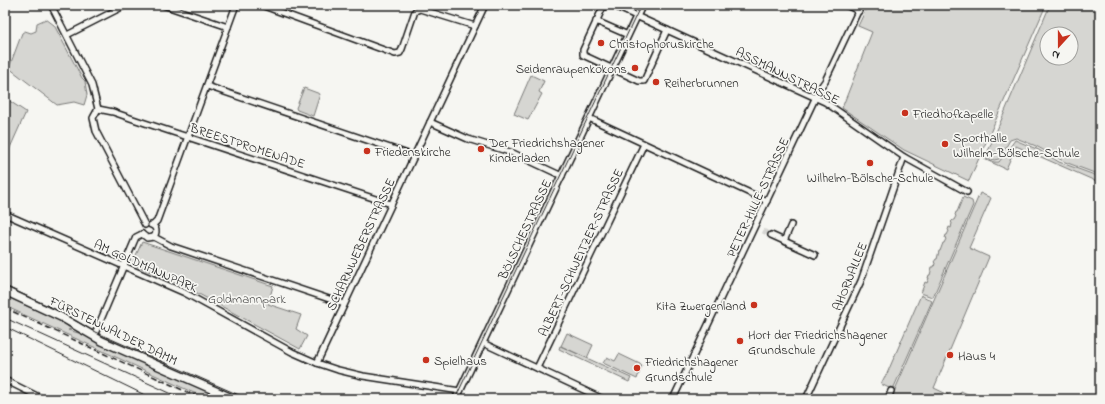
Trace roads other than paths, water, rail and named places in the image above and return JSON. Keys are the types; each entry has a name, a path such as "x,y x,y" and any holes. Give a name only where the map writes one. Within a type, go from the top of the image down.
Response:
{"main road":[{"name":"FÜRSTENWALDER DAMM","path":"5,292 61,317 94,336 234,399"}],"street":[{"path":"52,5 92,85 98,109 93,118 96,131 145,225"},
{"path":"67,35 126,5"},
{"path":"163,5 228,27"},
{"path":"153,225 157,221 189,137 236,5"},
{"path":"261,5 394,54 400,53 417,9 420,8 475,26"},
{"name":"SCHARNWEBERSTRASSE","path":"317,363 485,5"},
{"path":"604,5 582,50 583,55 639,81 644,81 668,30"},
{"name":"ASSMANNSTRASSE","path":"612,5 816,98 904,157 967,192"},
{"name":"BÖLSCHESTRASSE","path":"456,399 642,5"},
{"path":"846,5 858,11"},
{"name":"PETER-HILLE-STRASSE","path":"673,399 861,5"},
{"path":"596,22 628,35"},
{"path":"207,86 414,156"},
{"name":"BREESTPROMENADE","path":"98,109 113,112 391,204"},
{"path":"589,118 767,201"},
{"path":"430,122 460,136 513,153 562,176"},
{"name":"ALBERT-SCHWEITZER-STRASSE","path":"537,368 644,144"},
{"name":"AHORNALLEE","path":"806,399 861,281 904,157"},
{"name":"AM GOLDMANNPARK","path":"5,214 185,293 292,352 317,363 363,376 460,392"},
{"path":"145,225 153,225"},
{"path":"142,234 142,230 145,225"},
{"path":"153,225 156,231 154,237"},
{"path":"784,241 791,225"},
{"path":"94,336 136,237 142,234"},
{"path":"142,234 147,238 154,237 171,246 344,304"},
{"path":"771,235 815,255"},
{"path":"483,343 603,399"},
{"path":"5,380 43,399"},
{"path":"888,399 891,391"}],"tunnel":[{"path":"763,231 771,235"}],"tram line":[{"path":"455,399 641,5"},
{"path":"5,286 55,309 95,332 248,399"},
{"path":"5,318 183,399"},
{"path":"5,327 153,399"}],"railway":[{"path":"5,308 202,399"}],"place":[{"name":"Christophoruskirche","path":"601,43"},
{"name":"Seidenraupenkokons","path":"635,68"},
{"name":"Reiherbrunnen","path":"656,82"},
{"name":"Friedhofkapelle","path":"905,113"},
{"name":"Sporthalle Wilhelm-Bölsche-Schule","path":"945,144"},
{"name":"Der Friedrichshagener Kinderladen","path":"481,149"},
{"name":"Friedenskirche","path":"367,151"},
{"name":"Wilhelm-Bölsche-Schule","path":"870,163"},
{"name":"Kita Zwergenland","path":"754,305"},
{"name":"Hort der Friedrichshagener Grundschule","path":"740,341"},
{"name":"Haus 4","path":"950,355"},
{"name":"Spielhaus","path":"426,360"},
{"name":"Friedrichshagener Grundschule","path":"637,368"}],"park label":[{"name":"Goldmannpark","path":"247,298"}]}
